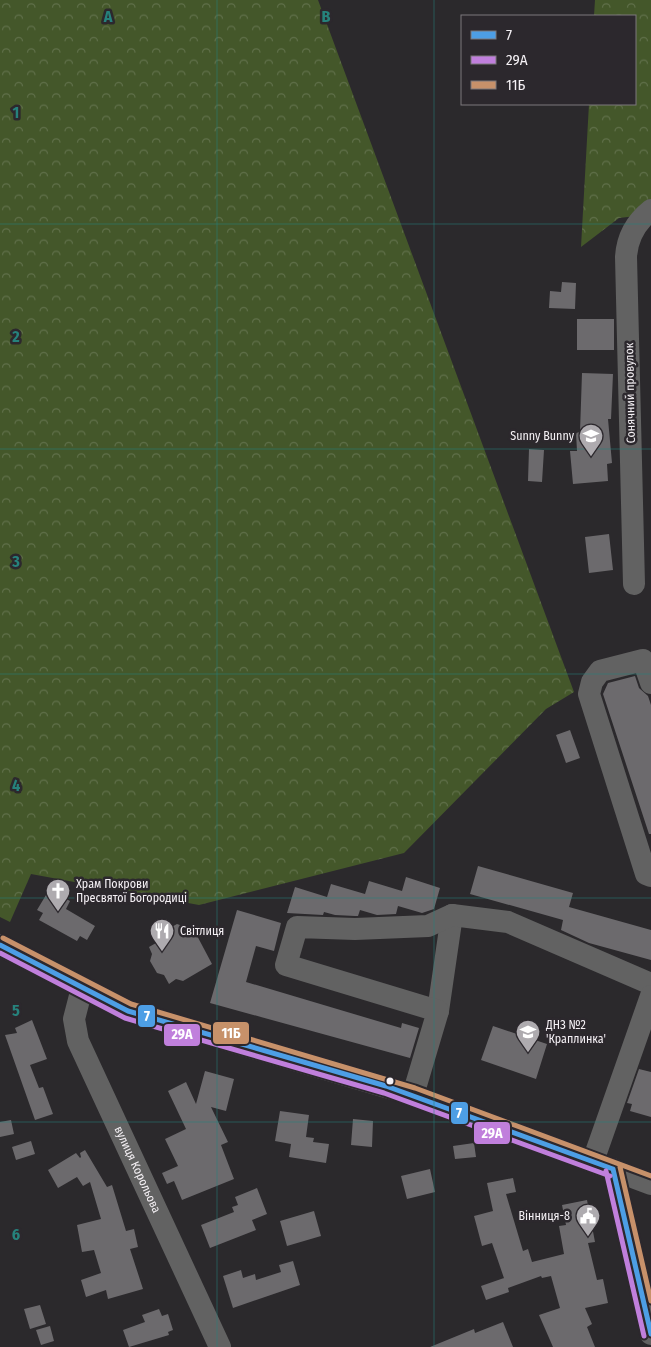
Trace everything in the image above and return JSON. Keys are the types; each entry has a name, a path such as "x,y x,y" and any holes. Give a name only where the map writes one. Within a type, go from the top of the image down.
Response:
{"street":[{"name":"Сонячний провулок","path":"634,584 626,257 628,243 634,229 651,210"},
{"path":"651,683 643,660 600,671 592,682 589,694 646,874 651,876"},
{"path":"438,1011 286,965 297,927 337,929 428,926 452,915 508,922 651,984"},
{"path":"413,1095 438,1011 452,915"},
{"path":"0,945 118,1007 144,1017 413,1095 651,1184"},
{"name":"вулиця Корольова","path":"82,988 74,1019 78,1041 220,1347"},
{"path":"651,996 603,1165 651,1334"}],"green space":[{"path":"0,0 318,0 574,692 546,709 404,853 199,905 31,874 10,922 0,917"},
{"path":"595,0 651,0 651,210 645,215 619,218 581,247 589,105 636,105 636,15 594,15"}],"building":[{"path":"562,282 576,283 575,309 549,308 550,291 561,292"},
{"path":"577,319 614,319 614,350 577,350"},
{"path":"582,373 613,374 611,419 608,419 612,463 607,464 608,481 573,484 570,451 577,451 576,433 580,432"},
{"path":"529,449 544,450 542,482 528,481"},
{"path":"609,534 613,570 589,573 585,537"},
{"path":"635,676 639,688 648,696 651,705 651,834 649,834 603,694 608,683"},
{"path":"570,730 580,758 566,763 556,735"},
{"path":"478,866 573,893 569,907 651,930 651,960 589,943 561,930 563,920 470,894"},
{"path":"406,877 440,888 434,909 422,913 398,906 396,914 377,915 360,910 358,916 335,915 324,912 323,915 287,913 295,887 327,897 331,884 365,894 369,881 402,891"},
{"path":"57,894 70,901 66,909 95,926 87,940 80,936 77,941 39,920 43,913 37,910 46,895 54,900"},
{"path":"237,910 281,923 274,951 256,946 246,982 401,1028 402,1023 419,1028 410,1058 210,1003"},
{"path":"177,924 194,930 212,964 183,981 176,979 169,984 164,975 157,973 150,961 152,954 149,947 156,943 159,934"},
{"path":"32,1020 47,1059 30,1065 39,1088 43,1087 53,1114 35,1120 5,1035 17,1033 15,1028"},
{"path":"493,1026 547,1044 536,1079 481,1060"},
{"path":"639,1069 651,1072 651,1117 630,1111 632,1104 627,1103"},
{"path":"205,1071 234,1079 226,1111 211,1107 228,1142 221,1145 234,1179 182,1200 174,1181 167,1184 162,1173 178,1166 165,1139 186,1129 168,1091 186,1082 196,1104"},
{"path":"280,1111 309,1115 306,1137 314,1138 313,1142 329,1144 326,1163 289,1157 291,1144 275,1141"},
{"path":"353,1119 373,1121 372,1147 351,1145"},
{"path":"11,1120 14,1134 0,1137 0,1122"},
{"path":"31,1141 35,1154 16,1160 12,1147"},
{"path":"474,1143 476,1157 455,1159 453,1146"},
{"path":"85,1150 107,1187 112,1185 126,1231 134,1229 138,1247 130,1249 143,1289 108,1299 106,1290 86,1297 81,1280 101,1273 94,1250 82,1252 77,1225 101,1219 90,1182 83,1186 77,1177 58,1188 48,1170 76,1153 80,1158 80,1153"},
{"path":"430,1169 435,1192 407,1199 401,1176"},
{"path":"513,1178 516,1192 506,1194 523,1251 528,1249 532,1262 564,1254 559,1226 566,1225 562,1205 587,1200 595,1242 588,1243 597,1280 603,1279 608,1303 585,1308 592,1324 587,1327 595,1347 553,1347 539,1315 560,1308 551,1276 542,1278 541,1276 508,1288 509,1292 486,1300 481,1286 504,1278 492,1243 482,1246 474,1216 493,1211 487,1183"},
{"path":"257,1188 267,1214 252,1220 256,1230 210,1248 201,1225 234,1212 232,1207 238,1205 235,1197"},
{"path":"314,1211 321,1236 287,1246 280,1221"},
{"path":"293,1261 300,1285 233,1308 223,1276 241,1270 243,1278 255,1274 256,1280 281,1272 279,1265"},
{"path":"40,1305 46,1324 30,1329 24,1309"},
{"path":"159,1309 162,1316 168,1314 173,1330 168,1332 169,1335 129,1347 123,1330 145,1322 142,1315"},
{"path":"503,1322 513,1347 430,1347 474,1329 475,1333"},
{"path":"50,1326 54,1341 41,1345 36,1330"}],"transit line":[{"name":"11Б","path":"3,938 131,1004 415,1088 651,1176"},
{"name":"7","path":"0,945 128,1011 386,1086 613,1169"},
{"name":"29А","path":"0,953 125,1018 384,1093 610,1176"},
{"name":"11Б","path":"620,1167 651,1301"},
{"name":"7","path":"613,1169 651,1334"},
{"name":"29А","path":"606,1171 644,1336"}],"place":[{"name":"Sunny Bunny","path":"591,457"},
{"name":"Храм Покрови Пресвятої Богородиці","path":"58,912"},
{"name":"Світлиця","path":"162,952"},
{"name":"ДНЗ №2 'Краплинка'","path":"528,1053"},
{"name":"Вінниця-8","path":"588,1237"}]}
